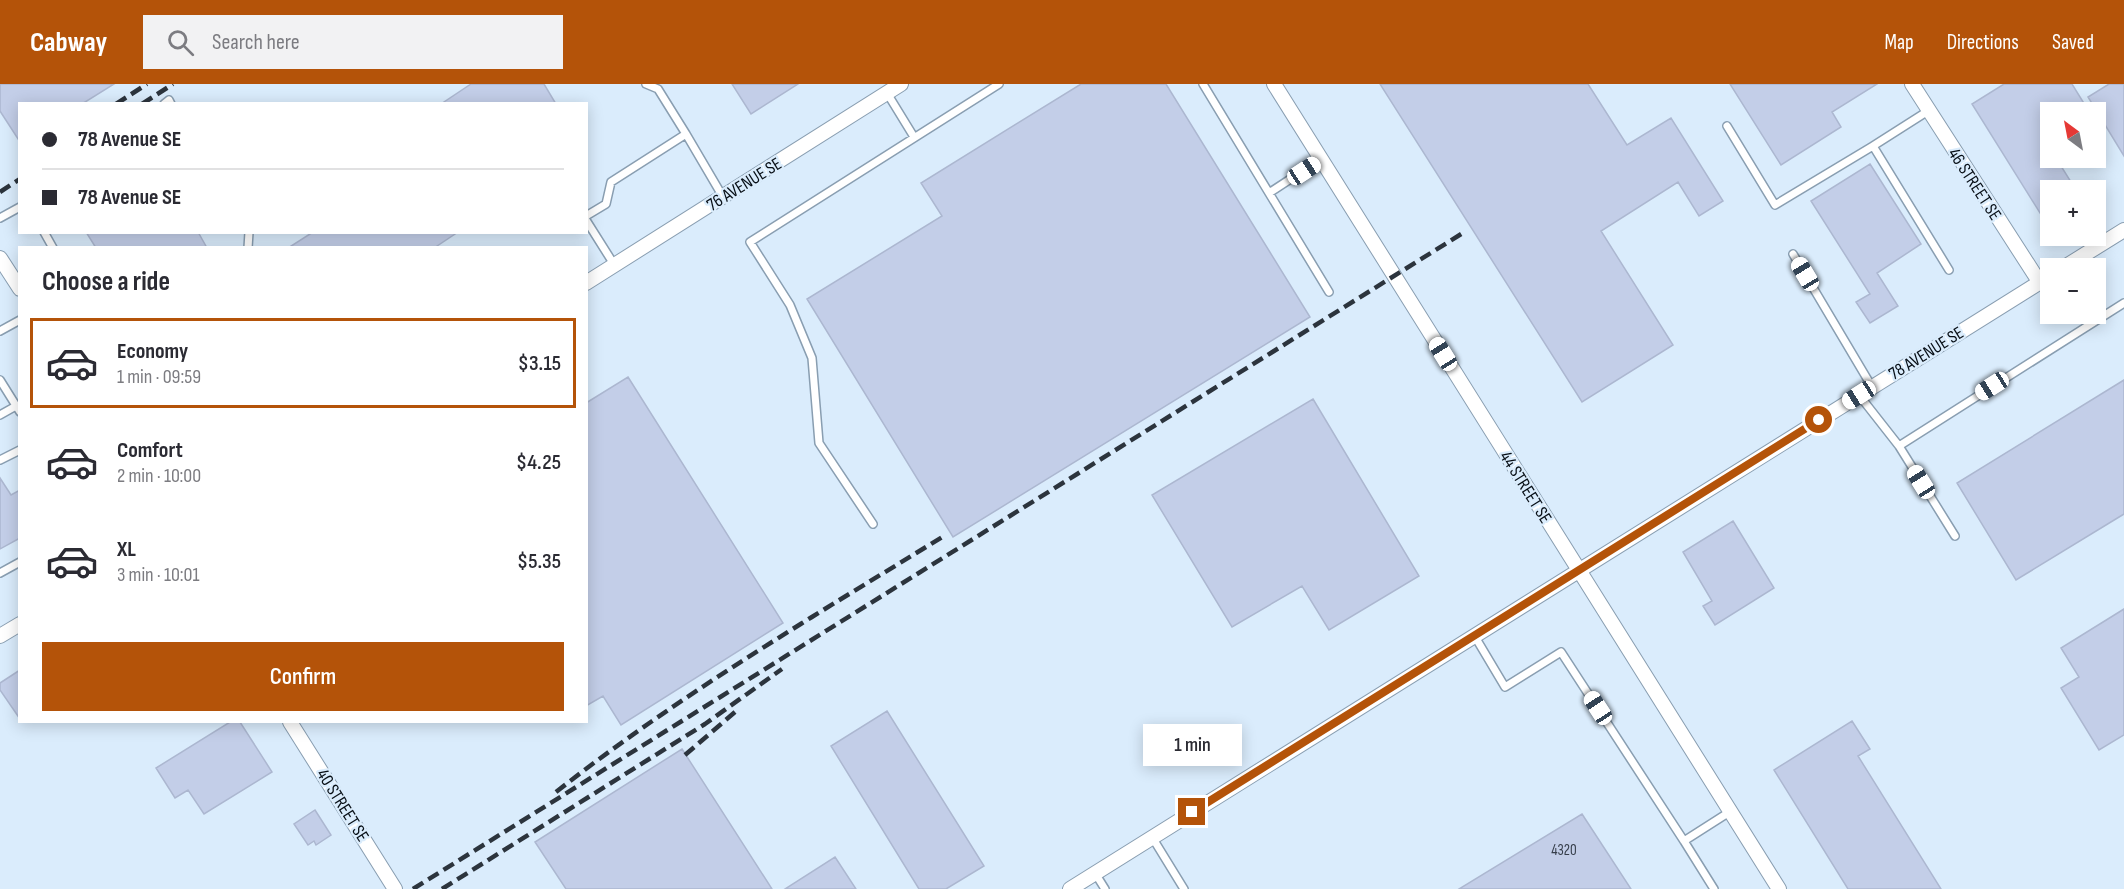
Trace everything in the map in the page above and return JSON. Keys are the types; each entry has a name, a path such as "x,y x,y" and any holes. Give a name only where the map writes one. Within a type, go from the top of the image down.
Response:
{"street":[{"name":"76 AVENUE SE","path":"588,283 901,84"},
{"name":"44 STREET SE","path":"1274,84 1779,889"},
{"name":"46 STREET SE","path":"1912,84 1928,111 2040,272"},
{"path":"2079,258 2124,231"},
{"path":"0,258 18,286"},
{"name":"78 AVENUE SE","path":"1070,889 2040,282"},
{"path":"0,636 18,625"},
{"name":"40 STREET SE","path":"291,723 396,889"}],"lane":[{"path":"646,84 658,89 723,197"},
{"path":"873,524 819,443 812,358 790,305 750,242 999,84"},
{"path":"1203,84 1329,292"},
{"path":"887,93 914,138"},
{"path":"1727,126 1775,205 1928,111"},
{"path":"588,215 606,204 611,182 686,134"},
{"path":"1873,146 1949,270"},
{"path":"1269,193 1321,159"},
{"path":"0,218 18,208"},
{"path":"588,223 615,266"},
{"path":"1793,254 1872,387"},
{"path":"1899,446 2124,303"},
{"path":"0,332 18,321"},
{"path":"0,380 18,409 0,415"},
{"path":"1859,395 1899,446 1955,536"},
{"path":"0,460 18,451"},
{"path":"0,573 18,563"},
{"path":"1474,635 1505,687 1561,651 1714,889"},
{"path":"1684,841 1731,811"},
{"path":"1152,837 1184,889"},
{"path":"1095,873 1104,889"}],"building":[{"path":"0,84 114,84 85,102 18,102 18,139 0,111"},
{"path":"471,84 544,84 555,102 444,102"},
{"path":"732,84 798,84 751,114"},
{"path":"1081,84 1166,84 1310,317 953,537 807,299 942,216 921,183"},
{"path":"1380,84 1588,84 1627,145 1671,118 1723,201 1699,216 1678,182 1601,231 1673,345 1582,402"},
{"path":"1730,84 1877,84 1832,112 1841,127 1781,165"},
{"path":"2004,84 2072,84 2083,102 2040,102 2040,168 2062,168 2070,180 2040,180 2040,213 1972,104"},
{"path":"2109,84 2124,84 2124,156 2106,126 2106,102 2091,102 2088,97"},
{"path":"1870,164 1921,244 1877,273 1898,306 1870,323 1856,302 1870,294 1811,201"},
{"path":"87,234 199,234 206,246 95,246"},
{"path":"310,234 455,234 437,246 291,246"},
{"path":"628,377 783,623 621,725 603,696 588,705 588,402"},
{"path":"2124,380 2124,514 2016,580 1957,483"},
{"path":"1313,399 1419,576 1329,630 1302,586 1232,627 1152,495"},
{"path":"0,478 11,495 18,491 18,539 0,549"},
{"path":"1733,521 1774,588 1715,625 1703,606 1712,601 1683,552"},
{"path":"2124,609 2124,735 2099,750 2061,688 2079,677 2061,648"},
{"path":"18,671 18,716 0,690 0,683"},
{"path":"887,711 984,866 946,889 919,889 831,746"},
{"path":"1852,721 1870,749 1858,756 1941,889 1848,889 1774,770"},
{"path":"228,723 241,723 272,772 204,814 188,790 175,798 156,768"},
{"path":"682,749 772,889 566,889 535,842"},
{"path":"315,810 331,835 316,845 314,841 308,845 294,824"},
{"path":"1582,814 1631,889 1459,889"},
{"path":"835,857 856,889 785,889"}],"railway":[{"path":"119,102 147,84"},
{"path":"145,102 173,84"},
{"path":"0,192 18,180"},
{"path":"413,889 1466,231"},
{"path":"556,792 698,690 795,627 944,536"},
{"path":"442,889 705,724 782,669"},
{"path":"685,755 735,712"}],"route":[{"path":"1192,812 1819,420"}]}
